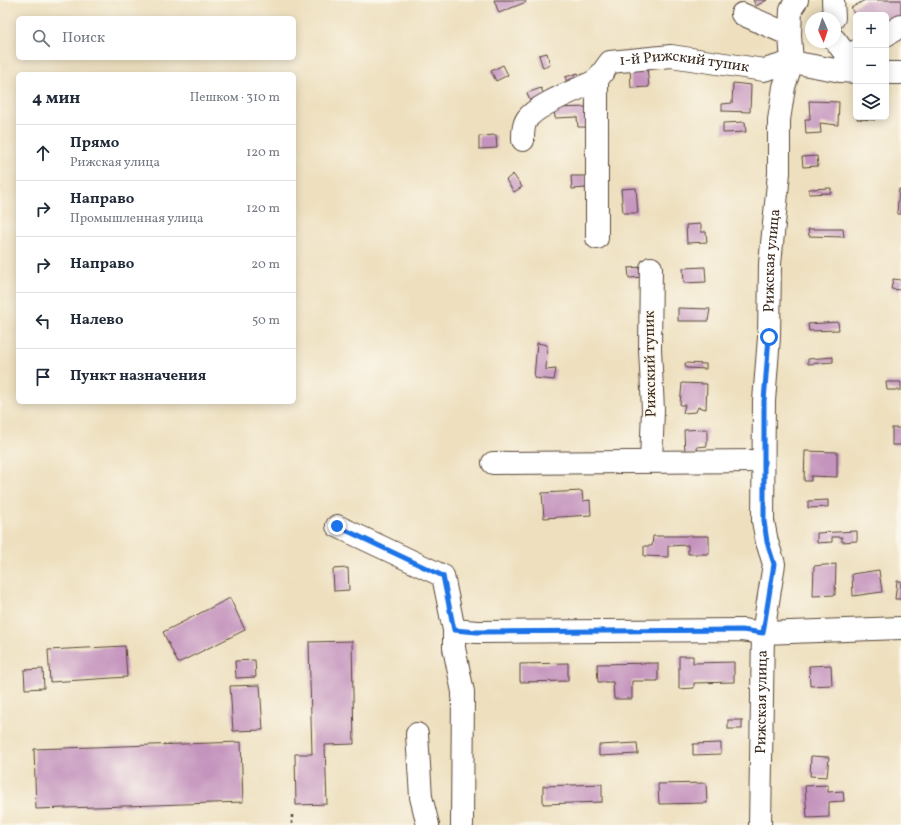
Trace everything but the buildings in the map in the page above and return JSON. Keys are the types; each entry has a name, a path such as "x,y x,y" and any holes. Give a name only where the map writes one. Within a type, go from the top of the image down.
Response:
{"street":[{"path":"833,0 834,12"},
{"name":"Рижская улица","path":"760,825 763,633 774,564 767,542 764,521 764,401 769,337 770,264 779,173 779,120 784,87 792,62 790,35 794,4"},
{"path":"742,14 790,35"},
{"path":"889,33 901,26"},
{"name":"1-й Рижский тупик","path":"597,80 610,62 640,58 672,56 764,70 792,62"},
{"path":"792,62 847,58"},
{"path":"889,73 901,73"},
{"path":"523,140 523,130 528,118 536,111 550,102 597,80 597,238"},
{"name":"Рижский тупик","path":"651,268 650,349 653,410 651,461"},
{"path":"493,463 763,461"},
{"path":"337,526 443,576 454,630 454,648 463,692 462,825"},
{"path":"454,630 477,632 742,630 763,633 901,628"},
{"path":"417,734 420,797 428,825"}],"path":[{"path":"292,815 292,825"}],"route":[{"path":"337,526 443,576 454,630 477,632 742,630 763,633 774,564 767,542 764,521 764,401 769,337"}]}
